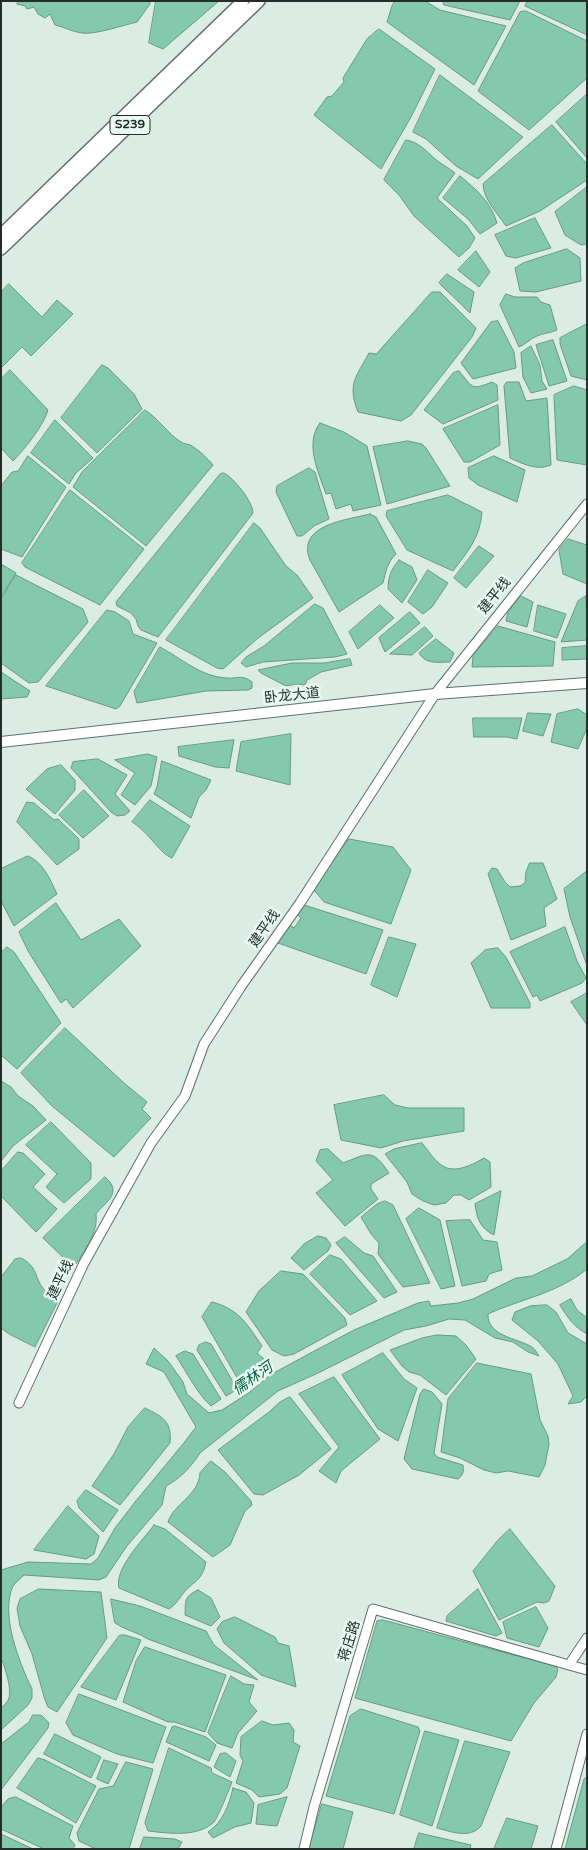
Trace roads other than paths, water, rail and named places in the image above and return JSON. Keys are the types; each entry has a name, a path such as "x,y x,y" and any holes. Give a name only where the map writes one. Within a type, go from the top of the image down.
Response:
{"main road":[{"name":"S239","path":"1,235 243,1"},
{"name":"S239","path":"1,249 259,1"},
{"name":"卧龙大道","path":"1,742 436,694 587,683"}],"street":[{"name":"建平线","path":"19,1404 84,1263 151,1143 185,1096 204,1044 242,985 300,903 436,694 587,504"},
{"name":"蒋庄路","path":"304,1849 317,1797 373,1609 569,1665"},
{"path":"587,1638 569,1665 587,1670"},
{"path":"556,1849 587,1734"}],"water label":[{"name":"儒林河","path":"253,1379"}]}
